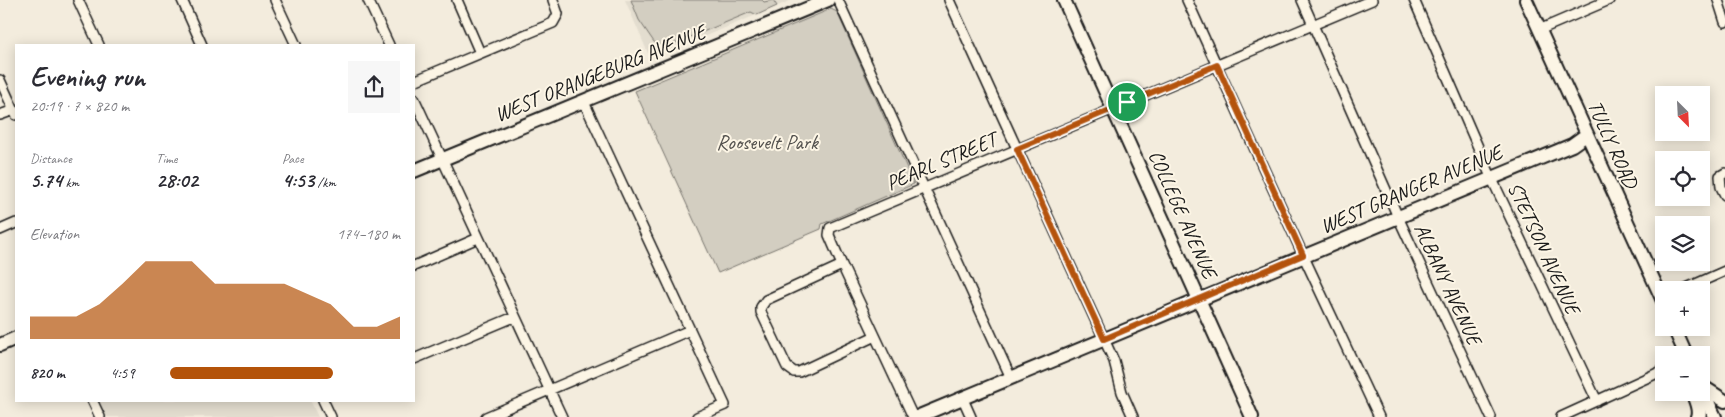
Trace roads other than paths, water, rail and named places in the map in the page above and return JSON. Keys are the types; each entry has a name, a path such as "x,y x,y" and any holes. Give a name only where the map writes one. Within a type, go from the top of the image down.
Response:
{"main road":[{"path":"1697,401 1700,413 1698,417"}],"street":[{"path":"78,0 99,44"},
{"path":"182,0 202,44"},
{"path":"275,0 296,44"},
{"path":"368,0 389,44"},
{"path":"457,0 480,52"},
{"path":"415,81 480,52 550,25 557,18 558,11 553,0"},
{"name":"WEST ORANGEBURG AVENUE","path":"415,171 828,0"},
{"path":"838,0 922,188 1011,378"},
{"path":"949,0 1114,361 1122,392 1133,417"},
{"name":"COLLEGE AVENUE","path":"1064,0 1252,417"},
{"path":"1187,0 1379,417"},
{"name":"ALBANY AVENUE","path":"1302,0 1398,217 1491,417"},
{"name":"PEARL STREET","path":"842,265 830,235 829,229 834,225 1372,0"},
{"name":"STETSON AVENUE","path":"1414,0 1491,177 1597,401"},
{"name":"TULLY ROAD","path":"1526,0 1655,283"},
{"path":"1540,30 1609,0"},
{"path":"1718,0 1725,22"},
{"path":"0,80 15,112 0,115"},
{"path":"415,100 562,417"},
{"path":"584,102 725,405 697,417"},
{"name":"WEST GRANGER AVENUE","path":"917,417 1303,255 1572,145 1586,135"},
{"path":"1723,174 1721,187 1725,195"},
{"path":"0,230 15,223"},
{"path":"415,266 478,238"},
{"path":"875,336 799,372 794,372 787,367 761,312 761,307 766,300 842,265 913,417"},
{"path":"1702,281 1725,271"},
{"path":"415,359 514,317"},
{"path":"486,417 690,330"},
{"path":"0,345 15,338"},
{"path":"1561,417 1655,374"},
{"path":"1710,392 1725,401"},
{"path":"962,399 971,417"},
{"path":"1708,401 1715,417"},
{"path":"93,402 97,416"},
{"path":"325,402 331,417"}],"park label":[{"name":"Roosevelt Park","path":"767,142"}]}
